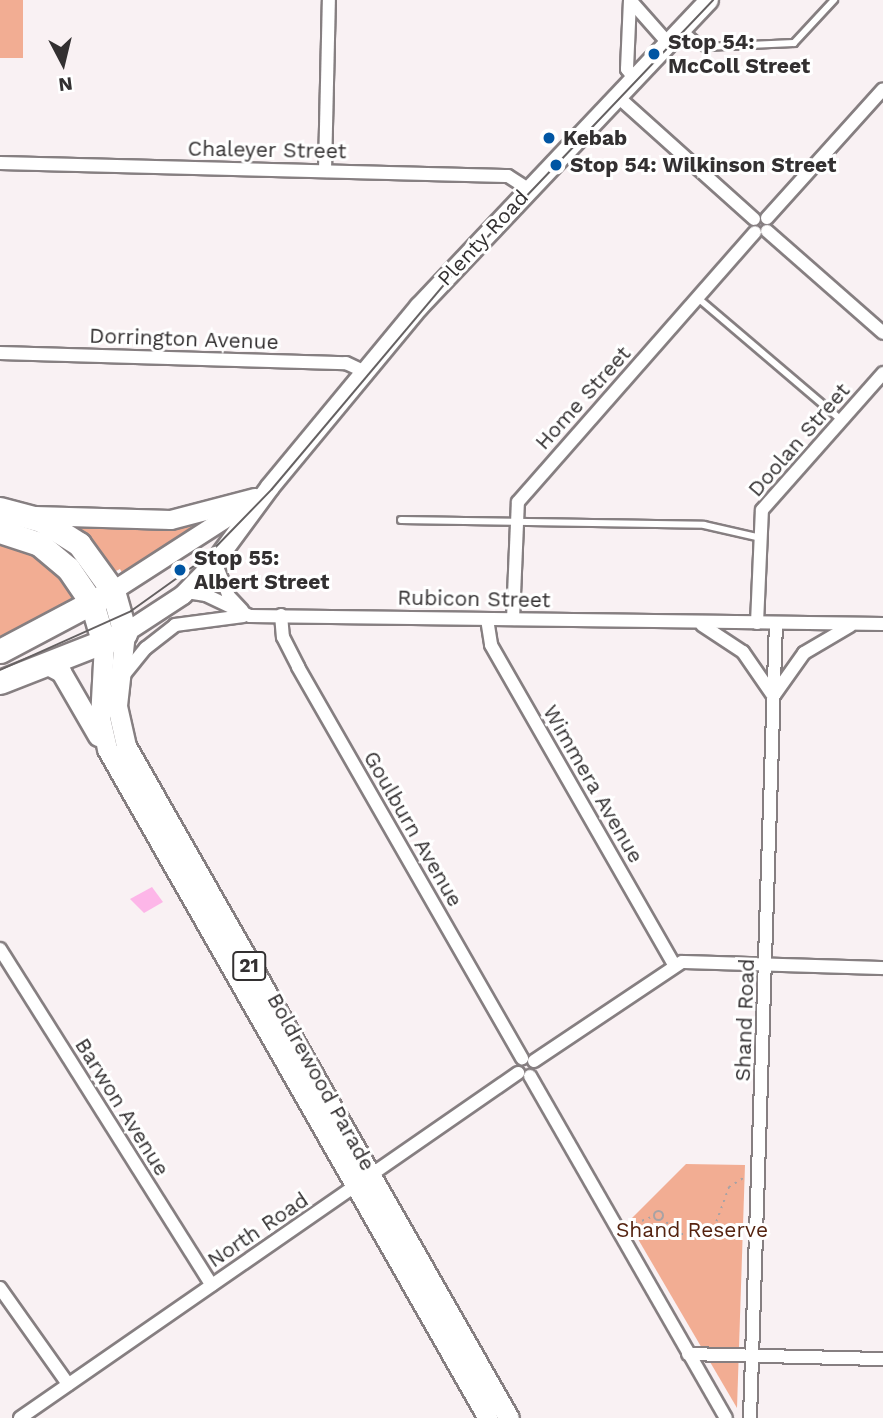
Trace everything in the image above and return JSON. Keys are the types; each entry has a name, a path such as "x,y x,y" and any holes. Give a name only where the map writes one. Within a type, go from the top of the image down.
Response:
{"highway":[{"name":"21","path":"0,509 25,515 79,544 113,591 125,633"},
{"name":"21","path":"0,531 39,544 55,556 92,603 104,644"},
{"name":"Plenty Road","path":"0,651 113,591"},
{"name":"Plenty Road","path":"0,682 104,644 125,633"}],"main road":[{"name":"Plenty Road","path":"125,633 187,592 215,562 270,487 365,372 528,189 709,0"},
{"name":"Plenty Road","path":"113,591 188,548 270,487"},
{"path":"25,515 171,520 255,498"},
{"name":"Boldrewood Parade","path":"125,633 117,706 123,739 354,1188 488,1418"},
{"name":"Boldrewood Parade","path":"104,644 100,718 107,748 247,979 371,1174 509,1418"},
{"path":"48,665 61,672 107,748"}],"street":[{"path":"325,171 329,0"},
{"path":"630,0 668,43"},
{"path":"630,0 627,69 634,78"},
{"name":"Home Street","path":"513,619 514,521 528,486 699,299 761,225 883,89"},
{"path":"617,96 883,333"},
{"name":"Chaleyer Street","path":"0,163 508,176 528,189"},
{"name":"Dorrington Avenue","path":"0,353 346,363 365,372"},
{"name":"Doolan Street","path":"757,623 757,537 767,503 883,373"},
{"path":"215,562 233,602 255,615"},
{"name":"Rubicon Street","path":"187,592 206,595 255,615"},
{"name":"Rubicon Street","path":"122,677 149,645 187,620 255,615 883,624"},
{"name":"Goulburn Avenue","path":"281,615 283,637 298,667 528,1060"},
{"name":"Wimmera Avenue","path":"487,619 491,645 674,965"},
{"name":"Rubicon Street","path":"688,622 738,647 773,698"},
{"name":"Shand Road","path":"750,1418 776,623"},
{"path":"773,698 804,653 853,624"},
{"name":"Barwon Avenue","path":"0,949 212,1285"},
{"path":"726,1418 619,1230 524,1074 528,1060 674,965 766,964 883,968"},
{"name":"North Road","path":"20,1418 371,1174 524,1074"},
{"path":"0,1288 68,1384"},
{"path":"688,1354 883,1359"}],"lane":[{"path":"682,28 704,47 793,43 834,0"},
{"path":"699,299 841,420"},
{"path":"401,520 704,524 757,537"}],"path":[{"path":"654,1216 661,1218 681,1234 704,1235 714,1228 729,1187 746,1177"},
{"path":"619,1230 660,1211 661,1218"}],"green space":[{"path":"0,0 23,0 23,58 0,58"},
{"path":"209,520 123,575 120,569 114,572 73,525"},
{"path":"0,538 34,551 66,579 77,599 0,639"},
{"name":"Shand Reserve","path":"686,1164 745,1165 737,1408 628,1222"}],"building":[{"path":"152,887 163,902 144,913 130,899"}],"tram line":[{"path":"0,670 131,611 205,558 272,489 458,268 713,0"}],"place":[{"name":"Stop 54: McColl Street","path":"654,54"},
{"name":"Kebab","path":"549,138"},
{"name":"Stop 54: Wilkinson Street","path":"556,165"},
{"name":"Stop 55: Albert Street","path":"180,570"}]}
